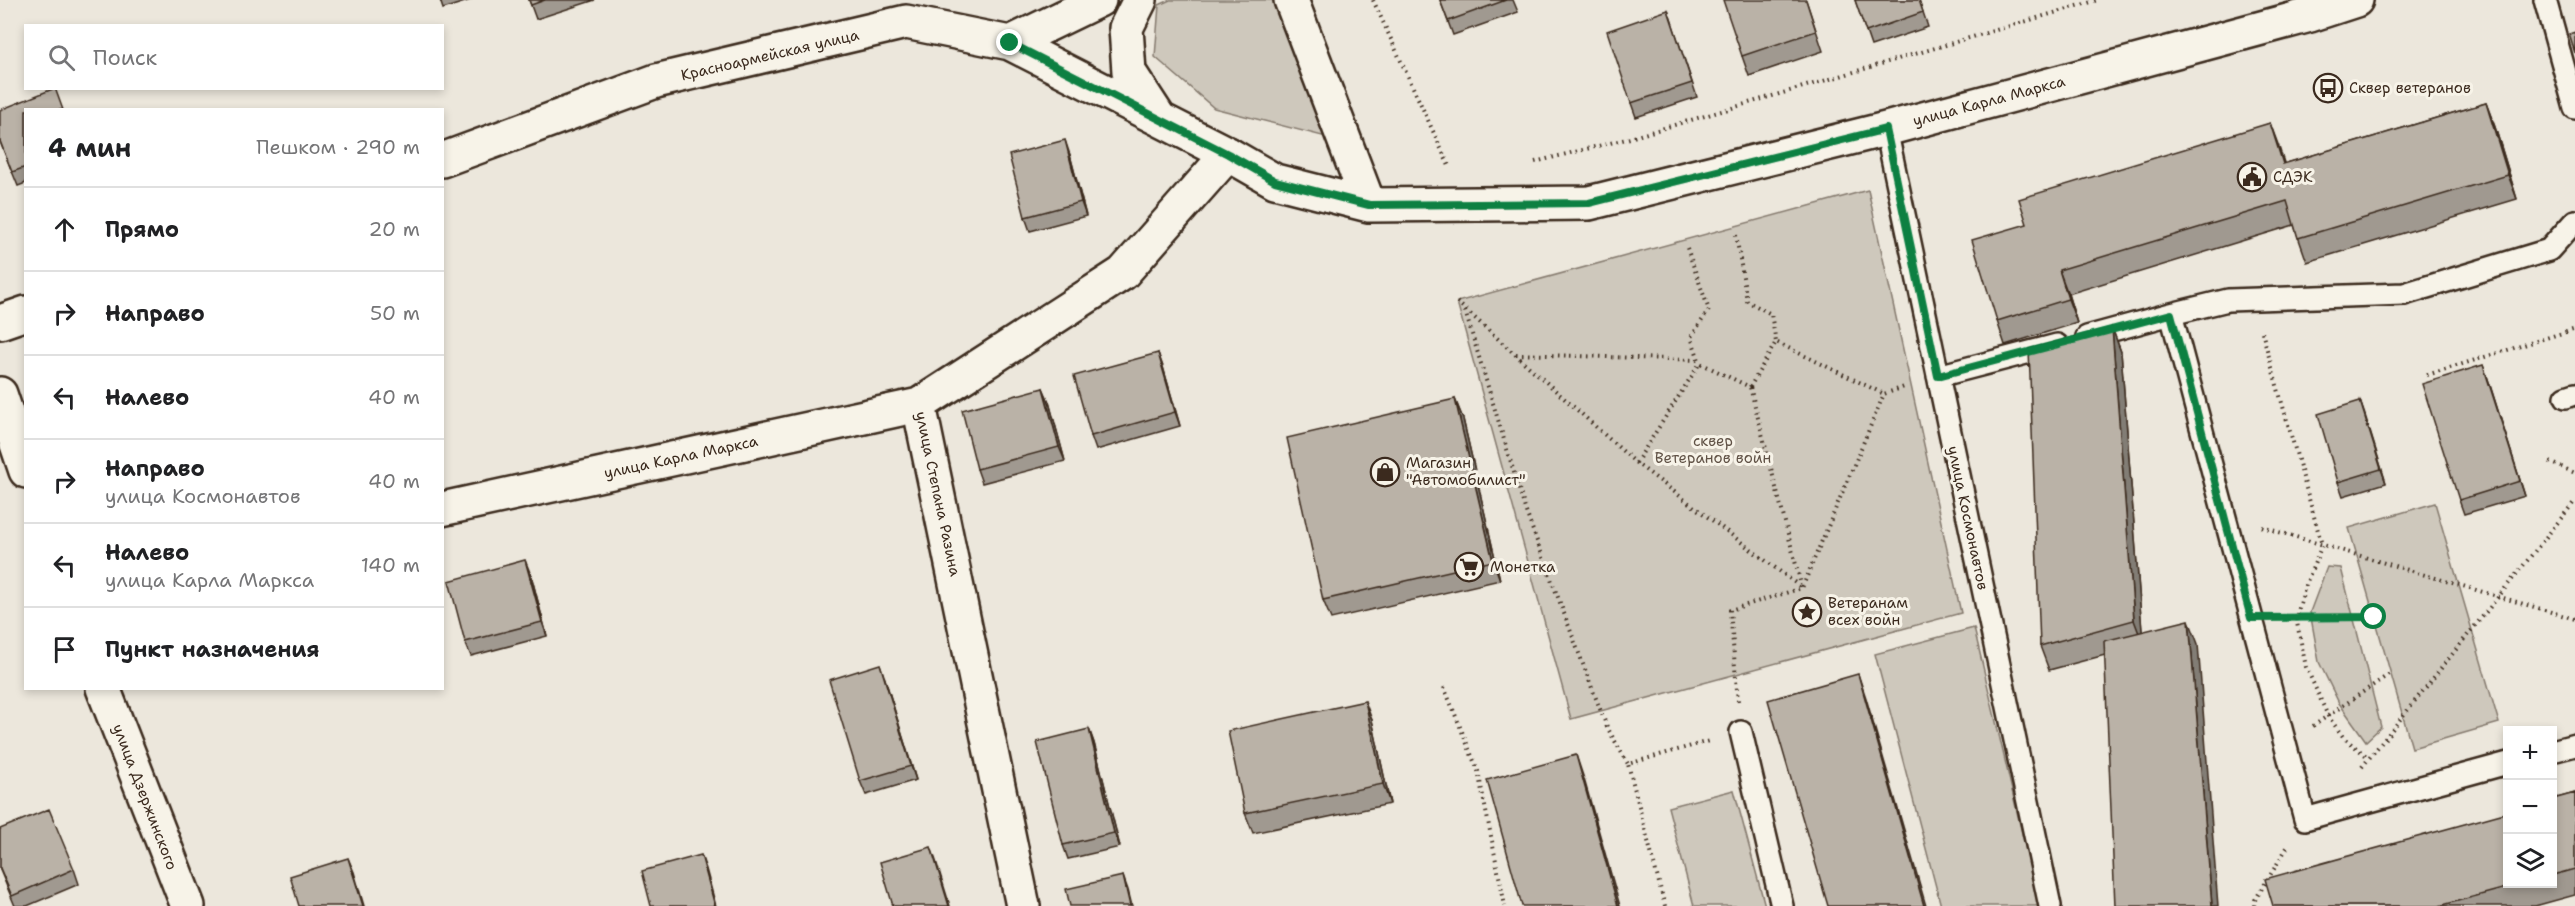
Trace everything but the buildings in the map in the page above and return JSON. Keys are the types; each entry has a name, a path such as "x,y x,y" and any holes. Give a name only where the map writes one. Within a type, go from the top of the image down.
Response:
{"main road":[{"path":"1010,43 1099,0"},
{"path":"1140,0 1126,28 1130,72 1159,118"},
{"path":"1291,0 1369,205"},
{"name":"улица Карла Маркса","path":"1010,43 1159,118 1275,181 1369,205 1589,203 1886,129 2310,15 2356,0"},
{"name":"Красноармейская улица","path":"444,159 656,81 903,11 1010,43"},
{"name":"улица Степана Разина","path":"1023,906 919,405 1123,273 1228,154"},
{"path":"0,322 24,314"},
{"path":"0,394 24,465"},
{"name":"улица Карла Маркса","path":"444,509 919,405"},
{"name":"улица Дзержинского","path":"104,690 188,906"}],"lane":[{"path":"2545,0 2575,108"},
{"name":"улица Космонавтов","path":"1886,129 2050,906"},
{"path":"1938,376 2228,300 2404,294 2549,250 2575,221"},
{"path":"2171,314 2305,819 2503,764"},
{"path":"1741,732 1782,906"},
{"path":"2557,750 2575,745"}],"path":[{"path":"1373,0 1451,170"},
{"path":"1524,165 1630,138 2098,0"},
{"path":"1736,235 1747,302 1771,314 1776,342 1750,387 1802,588"},
{"path":"1687,248 1709,310 1691,337 1700,361"},
{"path":"2252,299 2322,545 2306,584 2296,618 2306,667 2328,716 2344,738 2369,758"},
{"path":"1457,302 1636,463 1802,588"},
{"path":"1465,309 1526,512 1592,688 1608,727 1628,764 1665,906"},
{"path":"2427,375 2575,329"},
{"path":"1776,342 1884,394 1938,376"},
{"path":"1515,354 1700,361 1750,387"},
{"path":"1636,463 1700,361"},
{"path":"1802,588 1884,394"},
{"path":"2550,462 2575,472"},
{"path":"2355,776 2575,501"},
{"path":"2224,516 2575,619"},
{"path":"1628,764 1741,732 1730,610 1802,588"},
{"path":"2251,618 2374,617"},
{"path":"2285,744 2391,673"},
{"path":"1444,687 1478,771 1505,906"},
{"path":"2254,906 2255,900 2305,819"}],"green space":[{"path":"1170,0 1279,0 1334,139 1214,108 1155,57 1159,5"},
{"name":"сквер Ветеранов войн","path":"1868,190 1961,613 1571,719 1457,302"},
{"path":"2435,503 2499,723 2412,748 2349,528"},
{"path":"2327,567 2341,568 2381,727 2366,741 2339,703 2319,662 2310,612"},
{"path":"1974,628 2039,906 1941,906 1875,654"},
{"path":"1734,790 1765,906 1694,906 1668,807"}],"place":[{"name":"Сквер ветеранов","path":"2328,88"},
{"name":"СДЭК","path":"2252,177"},
{"name":"Магазин \"Автомобилист\"","path":"1385,472"},
{"name":"Монетка","path":"1469,567"},
{"name":"Ветеранам всех войн","path":"1807,612"}],"route":[{"path":"1010,43 1228,154 1275,181 1369,205 1589,203 1886,129 1938,376 2171,314 2251,618 2374,617"}]}
